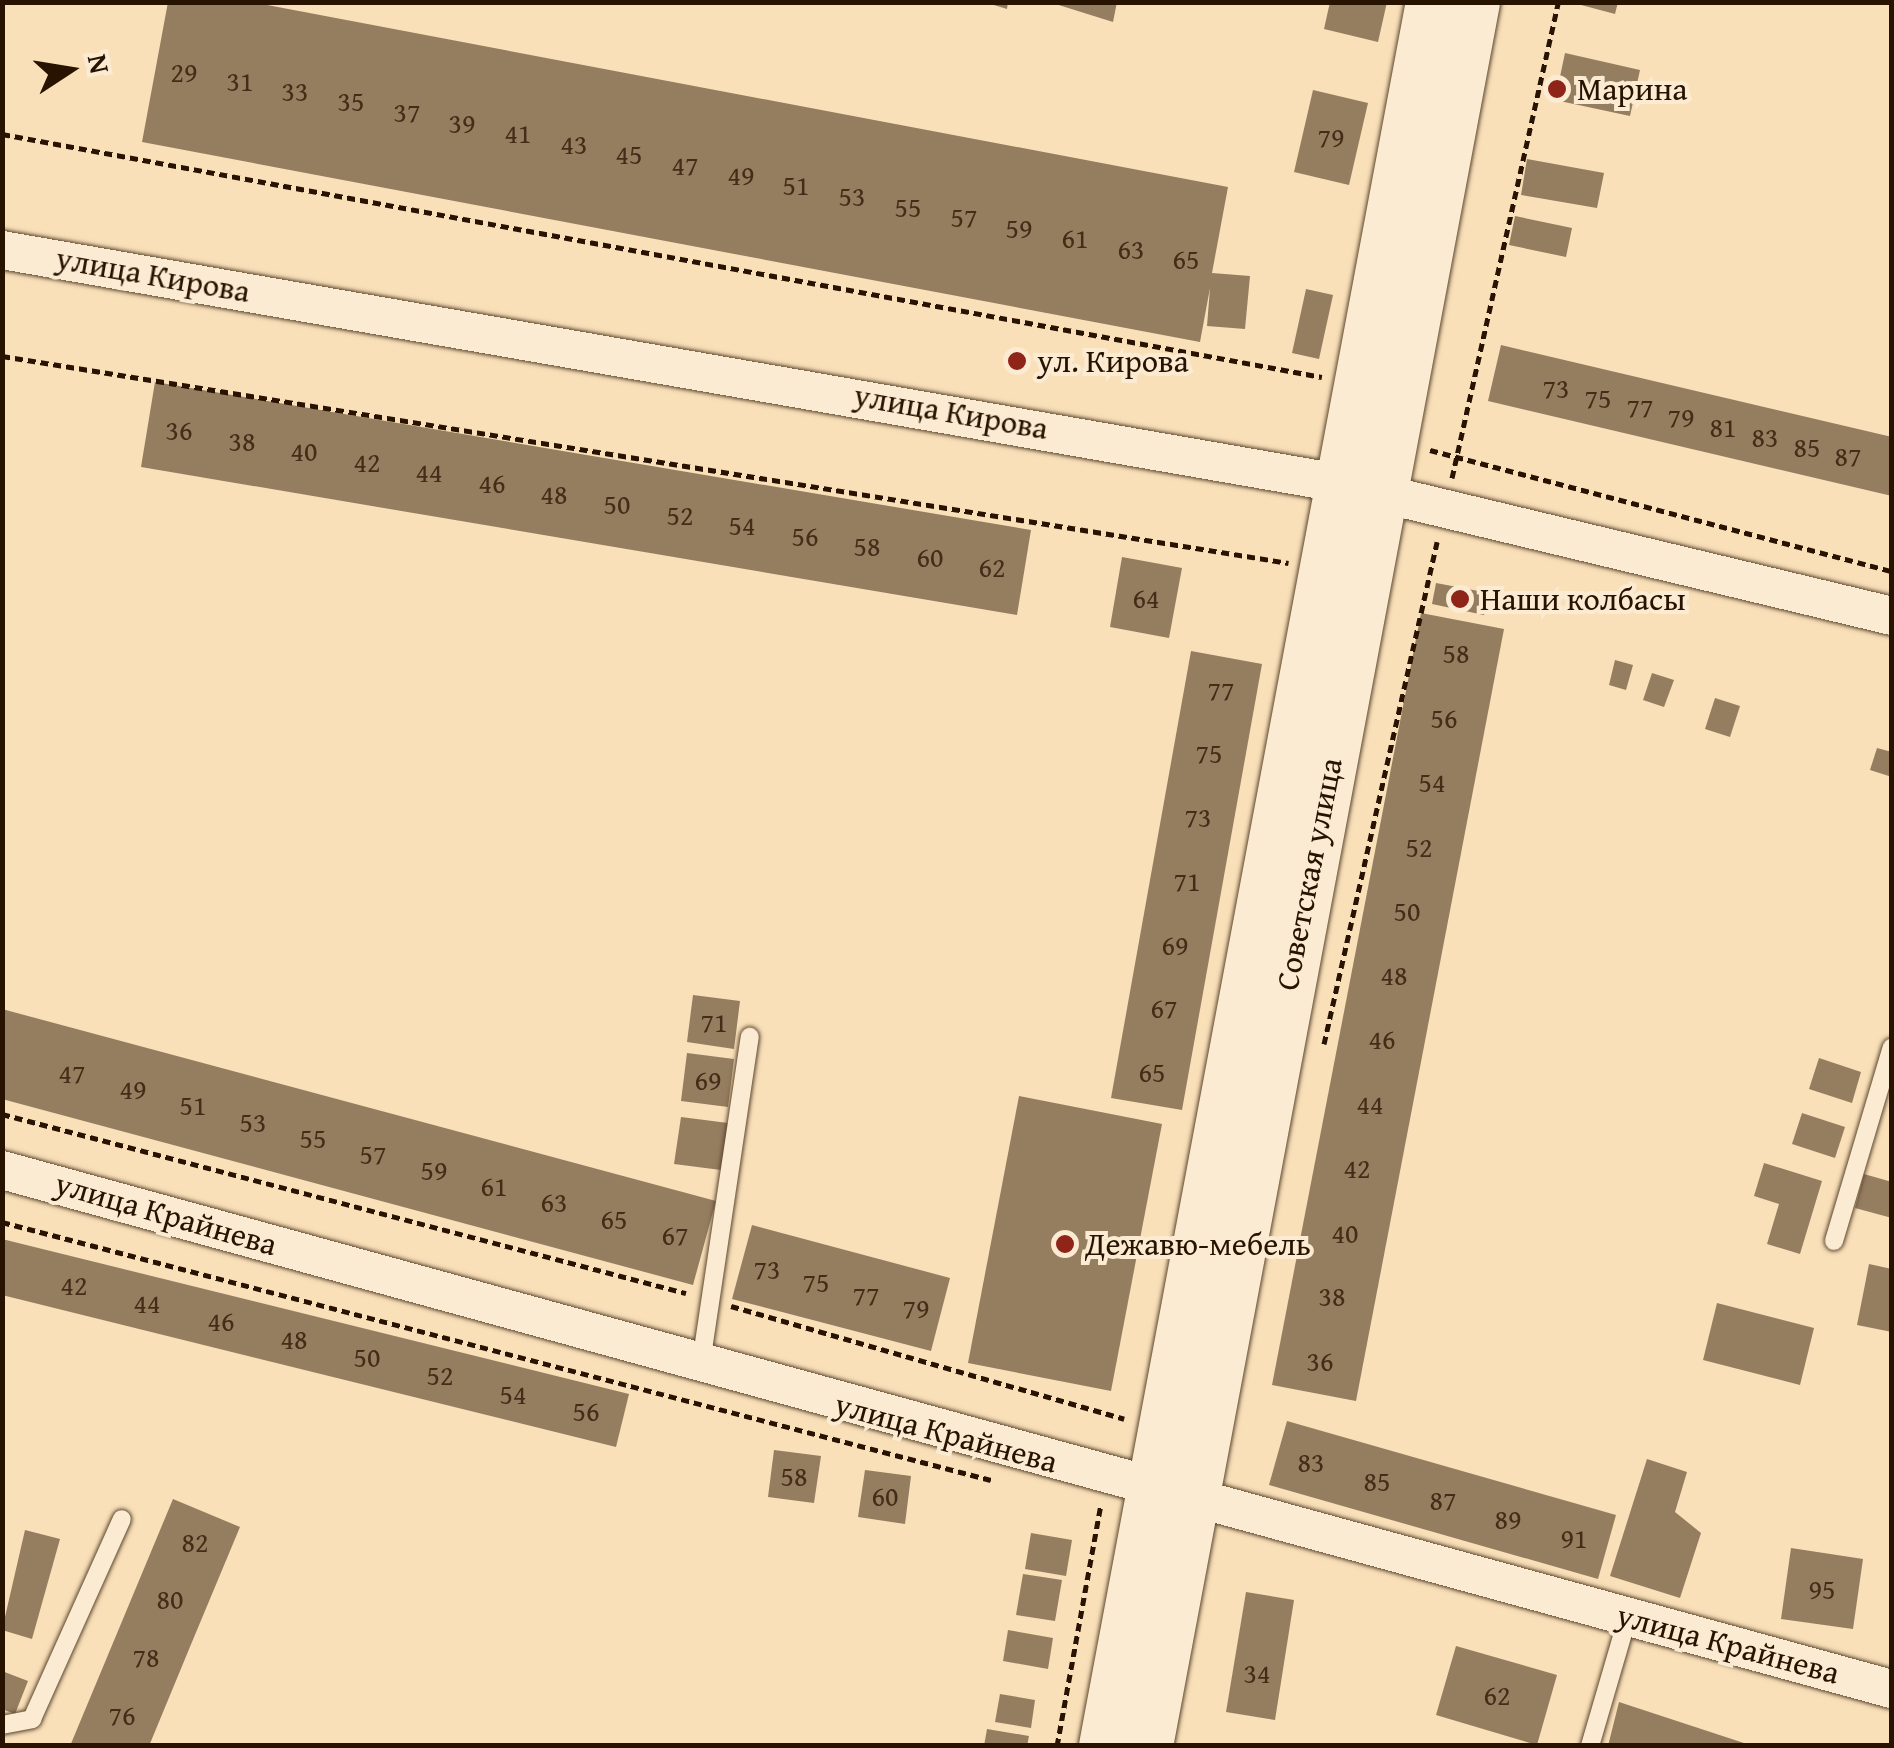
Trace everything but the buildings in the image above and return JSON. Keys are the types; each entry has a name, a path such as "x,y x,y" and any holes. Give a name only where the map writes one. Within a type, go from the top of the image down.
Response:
{"street":[{"name":"Советская улица","path":"1146,1746 1137,1491 1159,1428 1361,488 1432,2"},
{"name":"Советская улица","path":"1105,1746 1137,1491 1474,2"},
{"name":"улица Кирова","path":"2,250 1361,488 1892,616"},
{"name":"улица Крайнева","path":"2,1170 1137,1491 1628,1616 1892,1689"}],"lane":[{"path":"700,1368 750,1038"},
{"path":"1834,1241 1892,1048"},
{"path":"2,1725 32,1719 122,1518"},
{"path":"1590,1746 1628,1616"}],"path":[{"path":"1320,1062 1558,2"},
{"path":"2,134 1331,378"},
{"path":"2,356 1294,564"},
{"path":"1457,456 1892,570"},
{"path":"2,1114 710,1300 1159,1428"},
{"path":"2,1222 1004,1484"},
{"path":"1081,1504 1137,1491"},
{"path":"1057,1746 1137,1491"}],"place":[{"name":"Марина","path":"1557,89"},
{"name":"ул. Кирова","path":"1017,361"},
{"name":"Наши колбасы","path":"1460,599"},
{"name":"Дежавю-мебель","path":"1065,1244"}]}
